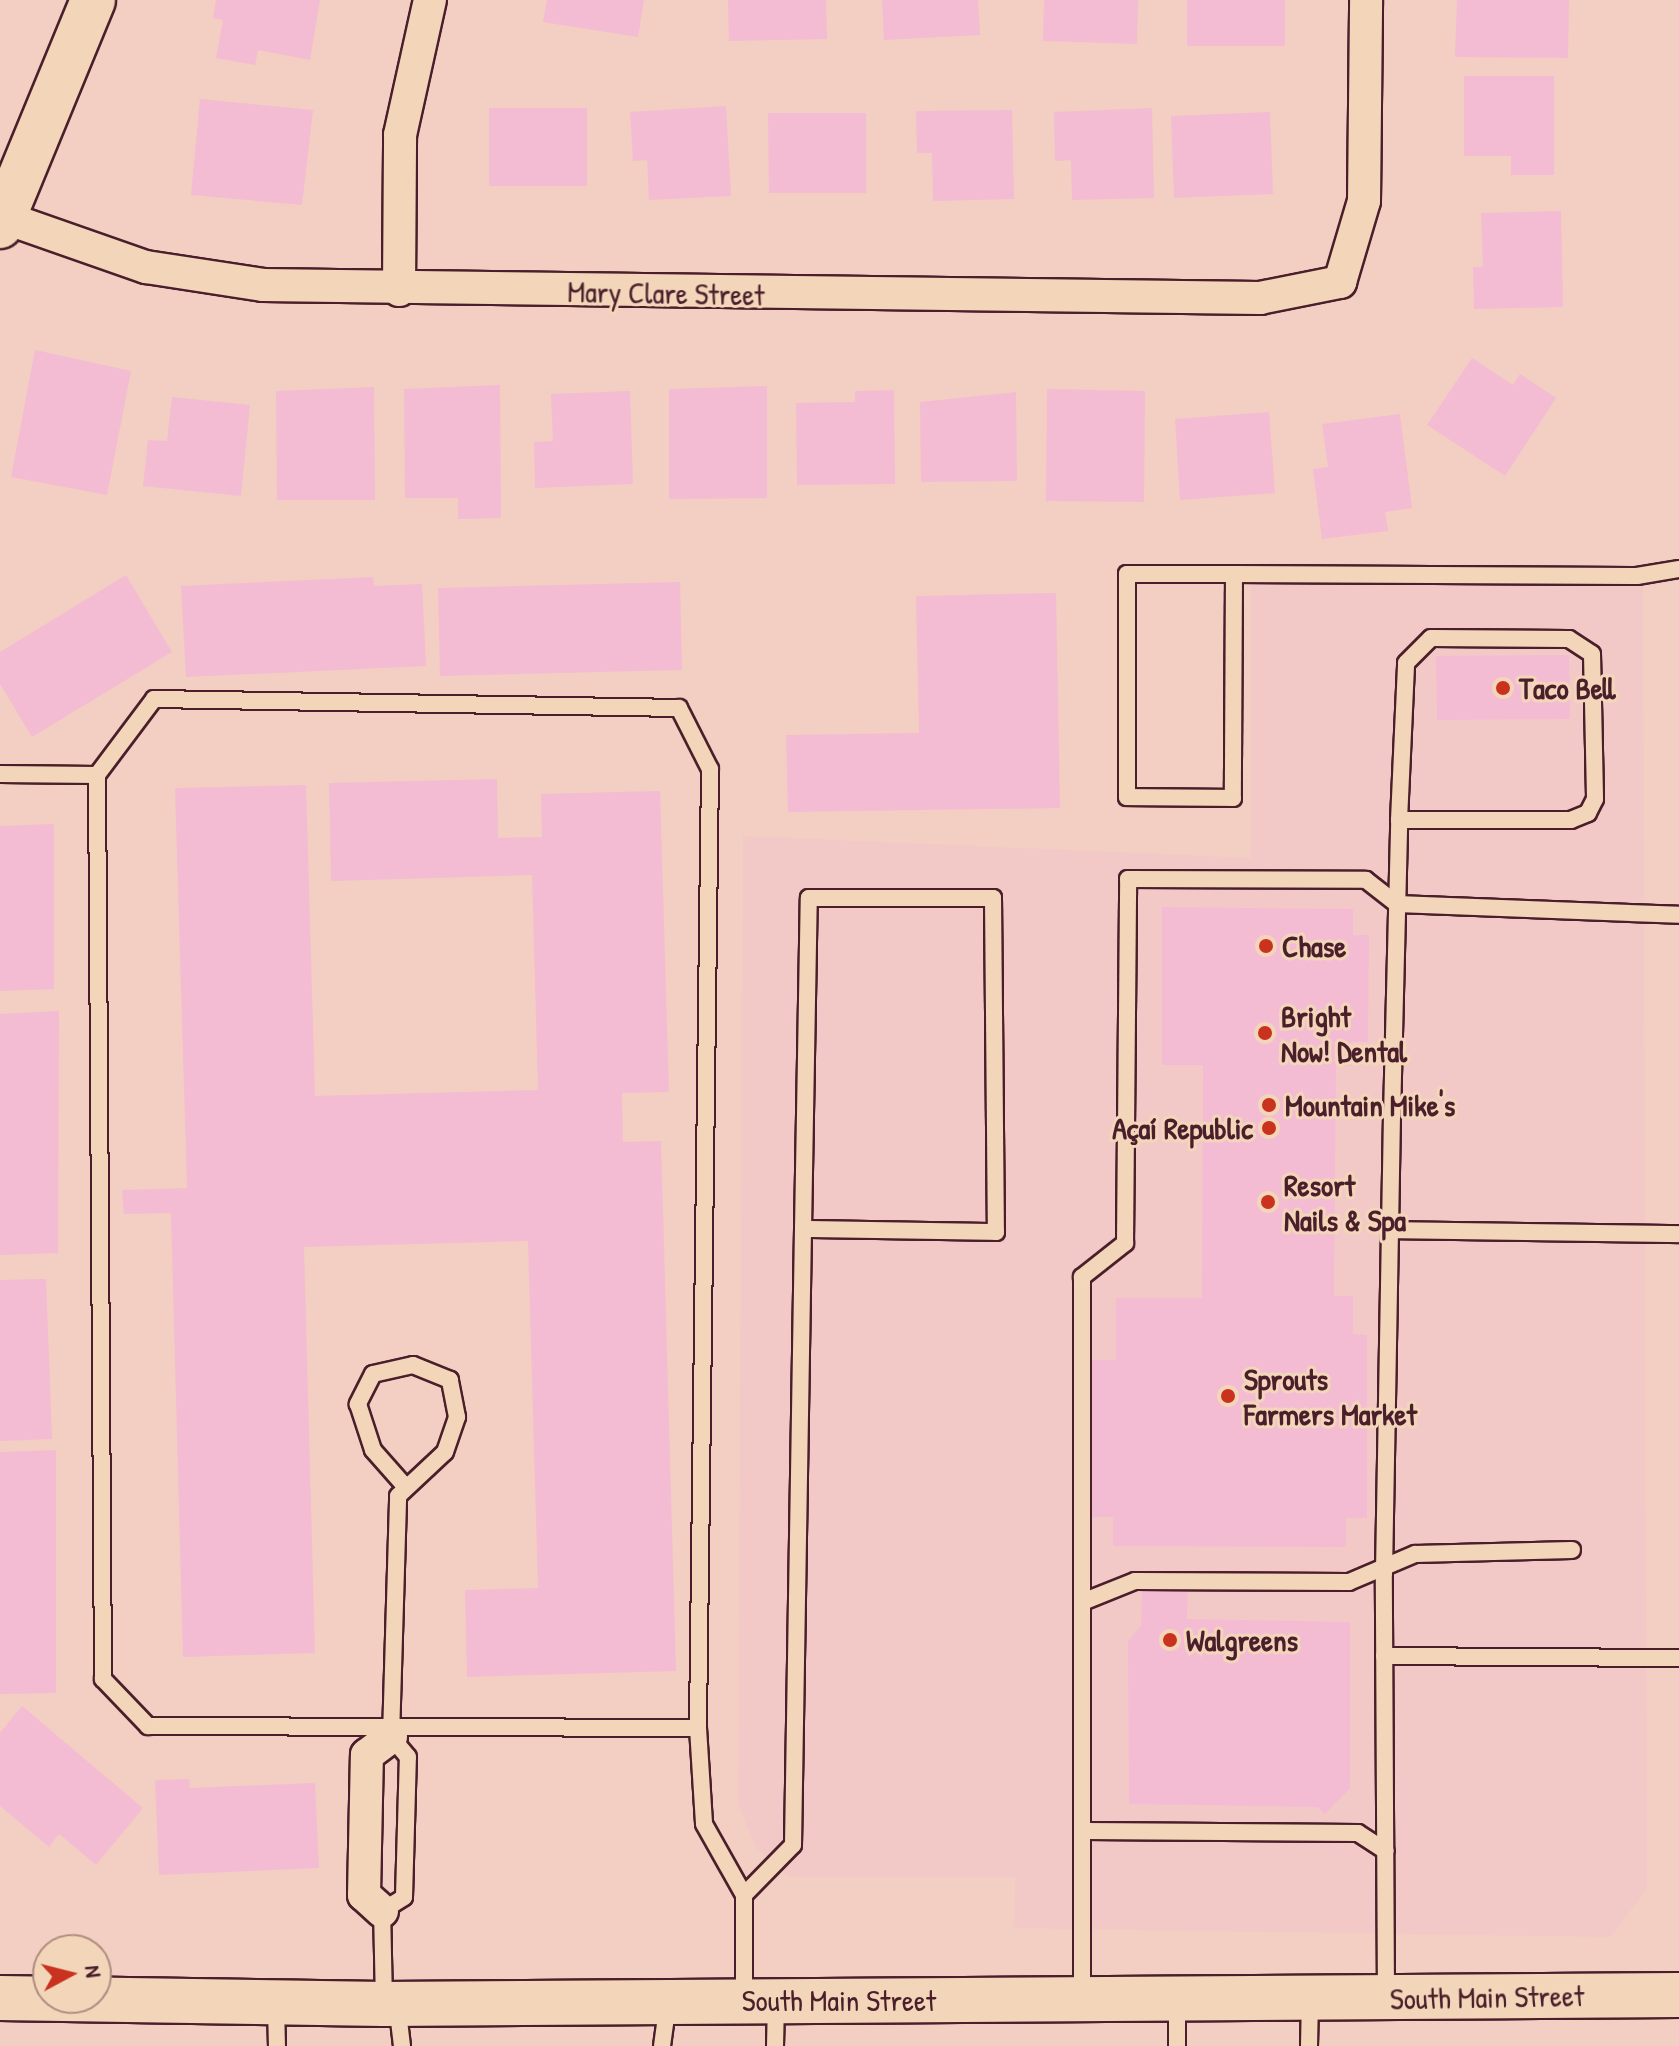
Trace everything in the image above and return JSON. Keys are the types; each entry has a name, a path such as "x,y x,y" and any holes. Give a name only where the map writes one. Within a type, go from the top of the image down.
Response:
{"main road":[{"path":"1,220 93,0"},
{"name":"South Main Street","path":"0,1998 276,2025 668,2001 1679,1995"}],"street":[{"path":"399,290 400,135 430,0"},
{"name":"Mary Clare Street","path":"1,220 146,267 263,285 399,290 1260,298 1340,282 1364,201 1366,0"},
{"path":"382,1911 364,1895 367,1755 391,1732"}],"lane":[{"path":"1234,574 1233,798 1127,797 1127,574 1234,574 1637,576 1679,569"},
{"path":"1386,1998 1384,1573 1399,820 1406,663 1431,638 1569,639 1592,654 1595,799 1588,813 1571,820 1399,820"},
{"path":"698,1728 391,1732 148,1726 103,1679 97,775 154,699 679,708 710,769 698,1728 704,1824 744,1895 760,2000 775,2046"},
{"path":"0,774 97,775"},
{"path":"1082,1997 1086,1831 1082,1277 1125,1243 1128,879 1366,880 1397,904 1679,915"},
{"path":"744,1895 793,1845 803,1229 809,898 993,898 996,1232 803,1229"},
{"path":"1391,1230 1679,1234"},
{"path":"391,1732 397,1511 404,1485 445,1452 457,1417 450,1380 413,1365 373,1374 358,1404 373,1450 404,1485"},
{"path":"1085,1601 1135,1581 1349,1582 1384,1573 1415,1554 1572,1550"},
{"path":"1384,1656 1679,1658"},
{"path":"1086,1831 1358,1833 1386,1851"},
{"path":"382,1911 394,2018"},
{"path":"1177,1998 1177,2046"},
{"path":"1309,2046 1310,1999"},
{"path":"662,2046 668,2001"}],"shaded area":[{"path":"1251,563 1643,565 1647,1889 1610,1937 1014,1928 1015,1877 789,1877 756,1848 738,1804 743,836 1251,858"}],"building":[{"path":"216,0 320,0 310,60 258,50 255,65 216,58 223,20 213,18"},
{"path":"547,0 644,0 638,37 543,22"},
{"path":"728,0 826,0 827,39 729,41"},
{"path":"882,0 978,0 980,35 884,40"},
{"path":"1044,0 1138,0 1137,44 1043,41"},
{"path":"1187,0 1285,0 1285,46 1187,46"},
{"path":"1457,0 1569,0 1568,58 1455,57"},
{"path":"1464,76 1554,76 1554,175 1511,175 1511,156 1464,156"},
{"path":"200,99 313,110 302,205 191,195"},
{"path":"726,106 731,196 649,200 647,160 633,161 630,112"},
{"path":"489,108 587,108 587,186 489,186"},
{"path":"1152,108 1154,198 1072,200 1071,160 1055,161 1054,112"},
{"path":"1012,110 1014,199 933,201 932,153 917,153 916,111"},
{"path":"1270,112 1273,194 1174,198 1171,116"},
{"path":"768,113 866,113 866,193 769,193"},
{"path":"1561,211 1563,307 1474,309 1473,267 1483,267 1481,213"},
{"path":"35,350 131,371 107,495 11,477"},
{"path":"1472,358 1513,385 1520,374 1556,398 1505,476 1427,425"},
{"path":"500,385 501,518 458,519 458,498 405,498 404,389"},
{"path":"767,386 767,498 669,499 669,389"},
{"path":"374,387 375,500 277,500 276,391"},
{"path":"1047,389 1145,391 1144,502 1046,501"},
{"path":"894,390 895,484 797,485 796,403 855,402 855,391"},
{"path":"630,391 633,484 535,488 534,442 553,441 551,394"},
{"path":"1016,392 1017,481 921,482 920,402"},
{"path":"172,397 250,405 241,496 143,486 148,440 167,441"},
{"path":"1269,412 1275,493 1180,500 1175,419"},
{"path":"1400,414 1412,508 1385,512 1388,531 1322,539 1313,469 1328,467 1322,424"},
{"path":"126,575 172,652 32,737 0,684 0,652"},
{"path":"373,577 374,586 422,584 426,666 186,677 181,586"},
{"path":"680,582 682,670 440,676 438,588"},
{"path":"1056,593 1060,808 788,812 786,735 919,733 916,596"},
{"name":"Taco Bell","path":"1569,655 1570,719 1437,720 1436,656"},
{"path":"497,779 498,838 542,837 541,794 660,791 669,1092 622,1093 623,1142 661,1141 676,1671 467,1677 465,1590 538,1588 528,1241 304,1247 315,1653 183,1657 171,1213 124,1214 122,1190 187,1188 175,788 306,785 315,1096 538,1090 532,875 331,881 329,783"},
{"path":"54,824 54,989 0,991 0,826"},
{"path":"1162,907 1353,909 1353,935 1369,935 1368,1042 1351,1042 1351,1066 1336,1066 1334,1296 1353,1296 1353,1334 1367,1335 1367,1518 1346,1518 1346,1547 1113,1546 1113,1517 1089,1517 1089,1360 1116,1360 1116,1298 1202,1298 1203,1065 1162,1065"},
{"path":"59,1011 58,1253 0,1255 0,1014"},
{"path":"46,1279 52,1439 0,1441 0,1280"},
{"path":"56,1450 56,1693 0,1694 0,1452"},
{"name":"Walgreens","path":"1142,1584 1188,1584 1187,1619 1350,1622 1350,1788 1325,1814 1318,1807 1129,1804 1128,1641 1141,1626"},
{"path":"22,1706 143,1808 96,1865 59,1834 49,1847 0,1806 0,1733"},
{"path":"189,1779 190,1788 315,1783 319,1868 159,1875 155,1780"}],"place":[{"name":"Taco Bell","path":"1503,688"},
{"name":"Chase","path":"1266,946"},
{"name":"Bright Now! Dental","path":"1265,1033"},
{"name":"Mountain Mike's","path":"1269,1105"},
{"name":"Açaí Republic","path":"1269,1128"},
{"name":"Resort Nails & Spa","path":"1268,1202"},
{"name":"Sprouts Farmers Market","path":"1228,1396"},
{"name":"Walgreens","path":"1170,1640"}]}
